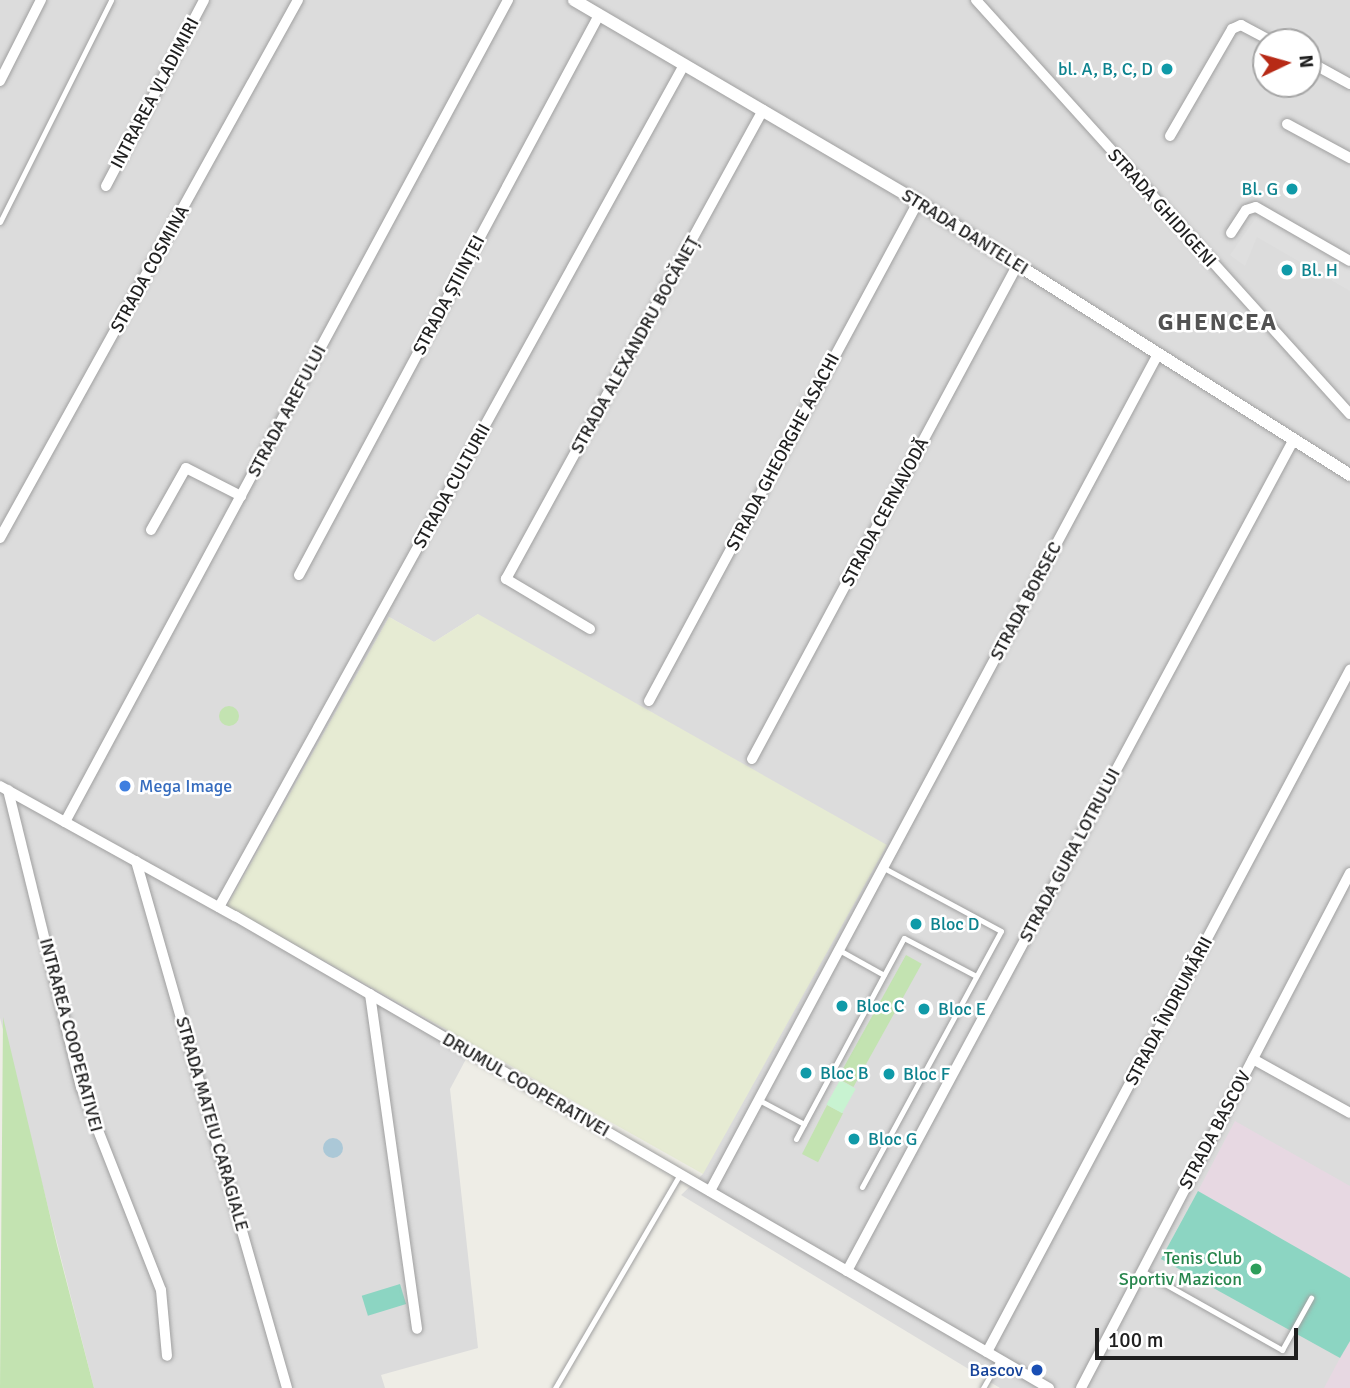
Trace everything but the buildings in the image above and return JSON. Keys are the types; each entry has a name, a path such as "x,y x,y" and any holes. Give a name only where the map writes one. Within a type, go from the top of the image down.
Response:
{"street":[{"path":"0,81 41,0"},
{"name":"INTRAREA VLADIMIRI","path":"106,187 204,0"},
{"name":"STRADA COSMINA","path":"0,538 298,0"},
{"name":"STRADA AREFULUI","path":"65,822 508,0"},
{"name":"STRADA DANTELEI","path":"574,0 918,202 1350,475"},
{"name":"STRADA GHIDIGENI","path":"976,0 1350,414"},
{"name":"STRADA ȘTIINȚEI","path":"299,575 599,15"},
{"path":"1170,136 1237,26 1252,33"},
{"name":"STRADA CULTURII","path":"219,907 684,65"},
{"path":"1322,69 1350,84"},
{"name":"STRADA ALEXANDRU BOCĂNEȚ","path":"590,629 506,579 763,110"},
{"path":"1287,124 1350,158"},
{"name":"STRADA GHEORGHE ASACHI","path":"649,701 918,202"},
{"path":"1231,233 1246,209 1256,207 1350,261"},
{"name":"STRADA CERNAVODĂ","path":"752,759 1018,264"},
{"name":"STRADA BORSEC","path":"710,1191 1158,354"},
{"name":"STRADA GURA LOTRULUI","path":"847,1271 1294,439"},
{"path":"151,530 186,468 241,496"},
{"name":"STRADA ÎNDRUMĂRII","path":"987,1352 1350,670"},
{"name":"DRUMUL COOPERATIVEI","path":"4,788 219,907 1049,1388"},
{"name":"INTRAREA COOPERATIVEI","path":"4,788 81,1087 161,1290 167,1356"},
{"name":"STRADA MATEIU CARAGIALE","path":"136,861 287,1388"},
{"name":"STRADA BASCOV","path":"1081,1388 1350,873"},
{"path":"370,994 417,1329"},
{"path":"1253,1059 1350,1113"}],"lane":[{"path":"0,222 111,0"},
{"path":"862,1187 1001,931 883,868"},
{"path":"796,1139 904,938 976,976"},
{"path":"839,950 884,975"},
{"path":"759,1100 804,1124"},
{"path":"555,1388 680,1174"},
{"path":"1142,1271 1282,1350 1311,1298"},
{"path":"983,1388 999,1359"}],"shaded area":[{"path":"0,0 1350,0 1350,1388 1000,1388 681,1195 703,1174 478,614 434,642 389,617 227,905 473,1046 450,1089 478,1348 381,1375 385,1388 94,1388 0,1018"},
{"path":"1261,210 1350,261 1350,291 1257,237 1245,266 1230,255"},
{"path":"1235,1121 1350,1186 1350,1278 1198,1191"},
{"path":"1350,1341 1350,1388 1324,1388 1340,1358"}],"green space":[{"path":"478,614 887,845 703,1174 227,906 389,617 434,642"},
{"path":"229,706 236,709 239,716 236,723 229,726 222,723 219,716 222,709"},
{"path":"906,955 922,964 853,1087 838,1078"},
{"path":"3,1017 57,1245 94,1388 0,1388"},
{"path":"840,1080 856,1089 842,1113 826,1104"},
{"path":"827,1105 843,1113 818,1162 802,1154"},
{"name":"Tenis Club Sportiv Mazicon","path":"1198,1191 1350,1278 1350,1341 1340,1358 1161,1259"},
{"path":"400,1284 406,1304 368,1316 362,1296"}],"water":[{"path":"333,1138 340,1141 343,1148 340,1155 333,1158 326,1155 323,1148 326,1141"}],"place":[{"name":"bl. A, B, C, D","path":"1167,69"},
{"name":"Bl. G","path":"1292,189"},
{"name":"Bl. H","path":"1287,270"},
{"name":"Mega Image","path":"125,786"},
{"name":"Bloc D","path":"916,924"},
{"name":"Bloc C","path":"842,1006"},
{"name":"Bloc E","path":"924,1009"},
{"name":"Bloc B","path":"806,1073"},
{"name":"Bloc F","path":"889,1074"},
{"name":"Bloc G","path":"854,1139"},
{"name":"Tenis Club Sportiv Mazicon","path":"1256,1269"},
{"name":"Bascov","path":"1037,1370"}],"district":[{"name":"GHENCEA","path":"1218,323"}]}
